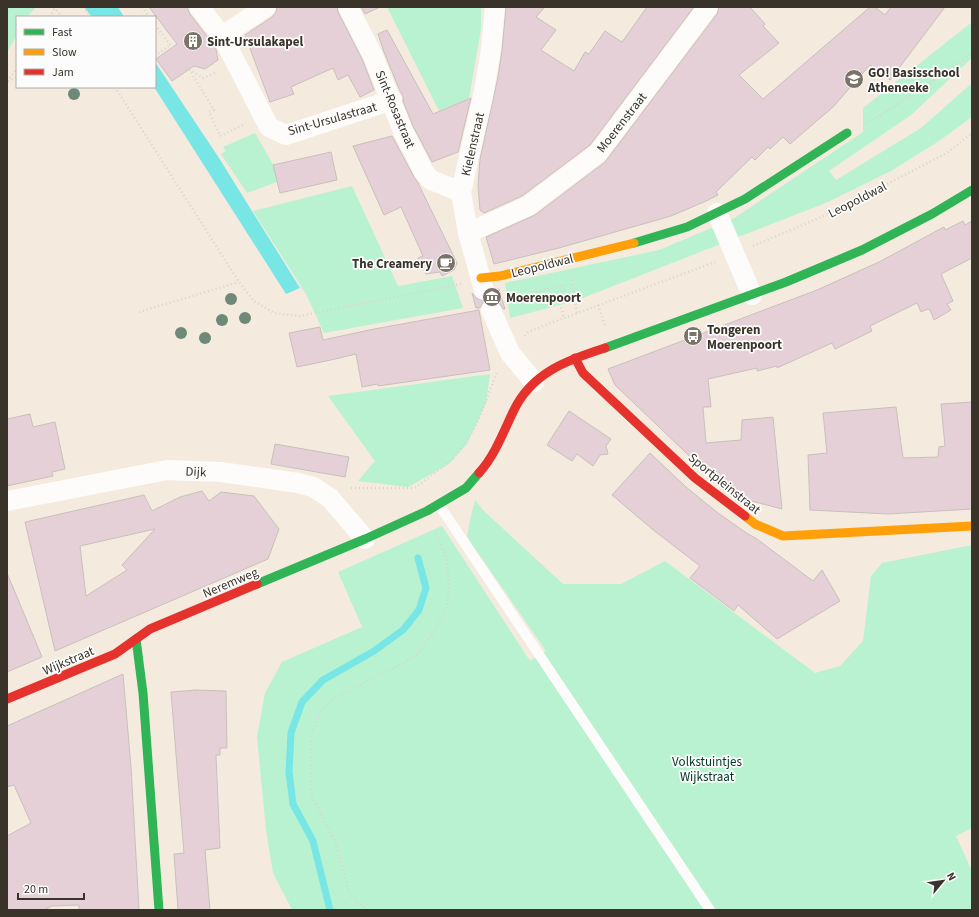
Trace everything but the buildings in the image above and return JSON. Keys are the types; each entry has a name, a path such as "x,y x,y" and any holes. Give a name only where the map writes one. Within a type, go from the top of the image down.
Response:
{"street":[{"name":"Sint-Ursulastraat","path":"199,7 222,36 269,127 286,135 392,100"},
{"path":"222,36 266,7"},
{"name":"Sint-Rosastraat","path":"348,7 373,56 392,100 403,131 424,172 431,180 461,192"},
{"name":"Kielenstraat","path":"483,284 468,233 461,192 483,96 491,49 495,7"},
{"name":"Moerenstraat","path":"468,233 528,206 598,153 708,7"},
{"name":"Leopoldwal","path":"483,284 500,276 645,240 687,227 745,199 847,133"},
{"path":"491,310 510,353 534,382 546,373 574,358 612,346 752,295 862,250 932,214 972,190"},
{"path":"717,213 752,295"},
{"name":"Sportpleinstraat","path":"574,358 583,373 695,478 726,503 756,524 782,536 972,526"},
{"name":"Neremweg","path":"136,639 150,630 365,539 427,511 466,488 483,469 499,444 513,410 522,395 534,382"},
{"name":"Dijk","path":"7,501 167,470 222,472 298,483 313,487 330,498 365,539"},
{"path":"136,639 143,692 160,910"},
{"name":"Wijkstraat","path":"7,699 115,654 136,639"}],"lane":[{"path":"439,505 710,910"}],"path":[{"path":"83,7 90,16"},
{"path":"142,7 148,16"},
{"path":"54,8 61,16"},
{"path":"156,26 189,69 214,110 209,112 220,136 243,125 240,119"},
{"path":"156,54 170,45"},
{"path":"847,133 878,117 966,58 972,52"},
{"path":"189,69 204,78 237,63"},
{"path":"7,81 16,70"},
{"path":"216,72 219,79"},
{"path":"116,88 239,282 254,301 274,313 300,316 457,285 483,284"},
{"name":"Leopoldwal","path":"330,498 344,488 415,488 453,459 477,424 496,374 510,353 528,332 735,254 833,212 947,153 972,133"},
{"path":"571,258 572,284 577,313"},
{"path":"139,312 239,282"},
{"path":"515,298 563,285 564,291 556,293 564,318"},
{"path":"367,910 350,895 335,841 311,796 311,735 319,715 333,699 415,657 432,634 447,608 448,583 446,557 427,511"}],"green space":[{"path":"7,7 36,7 28,16 16,16 16,37 7,52"},
{"path":"387,7 481,7 481,29 469,98 439,111"},
{"path":"972,22 972,58 911,115 829,171 836,180 921,128 972,83 972,117 939,141 891,171 828,202 575,301 510,318 505,283 659,250 733,219 863,132 863,108"},
{"path":"255,133 274,166 277,182 247,193 221,154 226,151 223,147"},
{"path":"352,186 398,286 452,276 463,308 324,333 306,294 253,211"},
{"path":"490,374 486,403 467,444 449,464 408,487 358,481 375,461 328,396"},
{"name":"Volkstuintjes Wijkstraat","path":"475,500 484,511 563,584 621,584 665,561 815,673 840,666 863,641 871,576 882,563 972,545 972,828 956,836 972,871 972,910 292,910 273,873 266,830 257,737 265,693 282,662 362,627 338,572 442,526 530,661 546,651 467,537"}],"water":[{"path":"84,7 118,7 123,16 91,16"},
{"path":"156,64 219,158 300,288 286,294 155,88 156,88"}],"waterway":[{"path":"330,910 313,841 293,804 289,772 291,733 302,702 323,680 374,651 403,630 419,610 426,588 418,558"}],"traffic: fast":[{"path":"634,243 687,227 745,199 847,133"},
{"path":"605,348 786,282 862,250 932,214 972,190"},
{"path":"257,584 365,539 427,511 466,488 479,473"},
{"path":"136,639 143,693 159,910"}],"traffic: slow":[{"path":"481,278 500,276 634,243"},
{"path":"745,516 755,524 783,536 972,526"}],"traffic: jam":[{"path":"479,473 494,451 513,412 530,387 540,378 564,363 605,348"},
{"path":"575,358 583,373 695,478 745,516"},
{"path":"7,699 115,654 150,629 257,584"}],"place":[{"name":"Sint-Ursulakapel","path":"193,41"},
{"name":"GO! Basisschool Atheneeke","path":"854,79"},
{"name":"The Creamery","path":"446,263"},
{"name":"Moerenpoort","path":"492,297"},
{"name":"Tongeren Moerenpoort","path":"693,336"}]}
